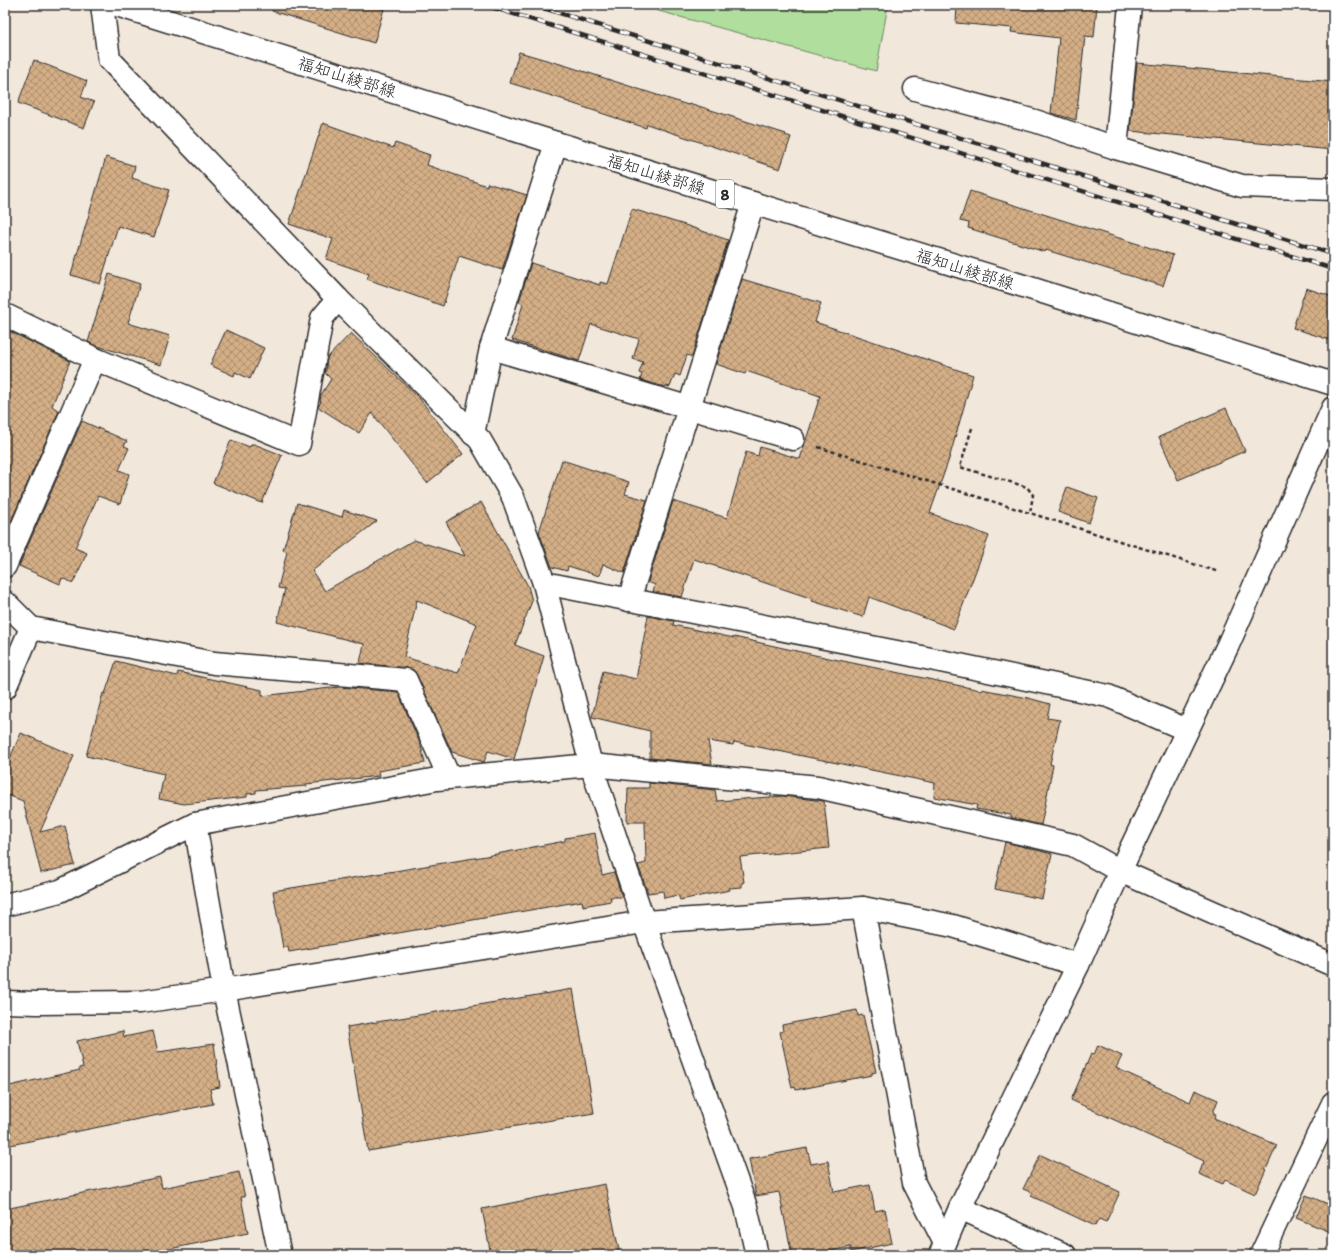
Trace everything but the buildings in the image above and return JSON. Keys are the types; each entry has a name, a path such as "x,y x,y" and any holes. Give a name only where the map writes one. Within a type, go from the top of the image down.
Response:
{"street":[{"path":"102,5 109,59 338,298 480,440 513,497 544,584 591,765 644,922 746,1207 757,1255"},
{"name":"福知山綾部線","path":"117,5 1333,384"},
{"path":"1116,148 1130,5"},
{"path":"916,89 1035,121 1116,148 1242,186 1333,190"},
{"path":"473,434 491,348 556,143"},
{"path":"629,600 690,409 753,203"},
{"path":"5,315 95,359 299,444 322,318 338,298"},
{"path":"491,348 793,440"},
{"path":"5,566 95,359"},
{"path":"942,1249 960,1208 1078,965 1206,687 1228,645 1333,408"},
{"path":"544,584 902,653 1108,696 1187,730"},
{"path":"5,602 31,628 214,663 406,680 449,777"},
{"path":"5,688 31,628"},
{"path":"5,904 60,891 195,824 449,777 591,765 818,787 1072,845 1120,871 1333,965"},
{"path":"195,824 224,990 280,1255"},
{"path":"5,1002 140,1002 224,990 644,922 863,908 953,926 1078,965"},
{"path":"863,908 914,1183 942,1249"},
{"path":"1261,1255 1333,1103"},
{"path":"960,1208 1065,1255"}],"path":[{"path":"972,428 960,467 1027,487 1033,495 1030,514"},
{"path":"793,440 1219,572"}],"green space":[{"path":"637,5 888,5 876,71"}],"railway":[{"path":"485,5 1333,269"},
{"path":"534,5 1333,254"}]}
